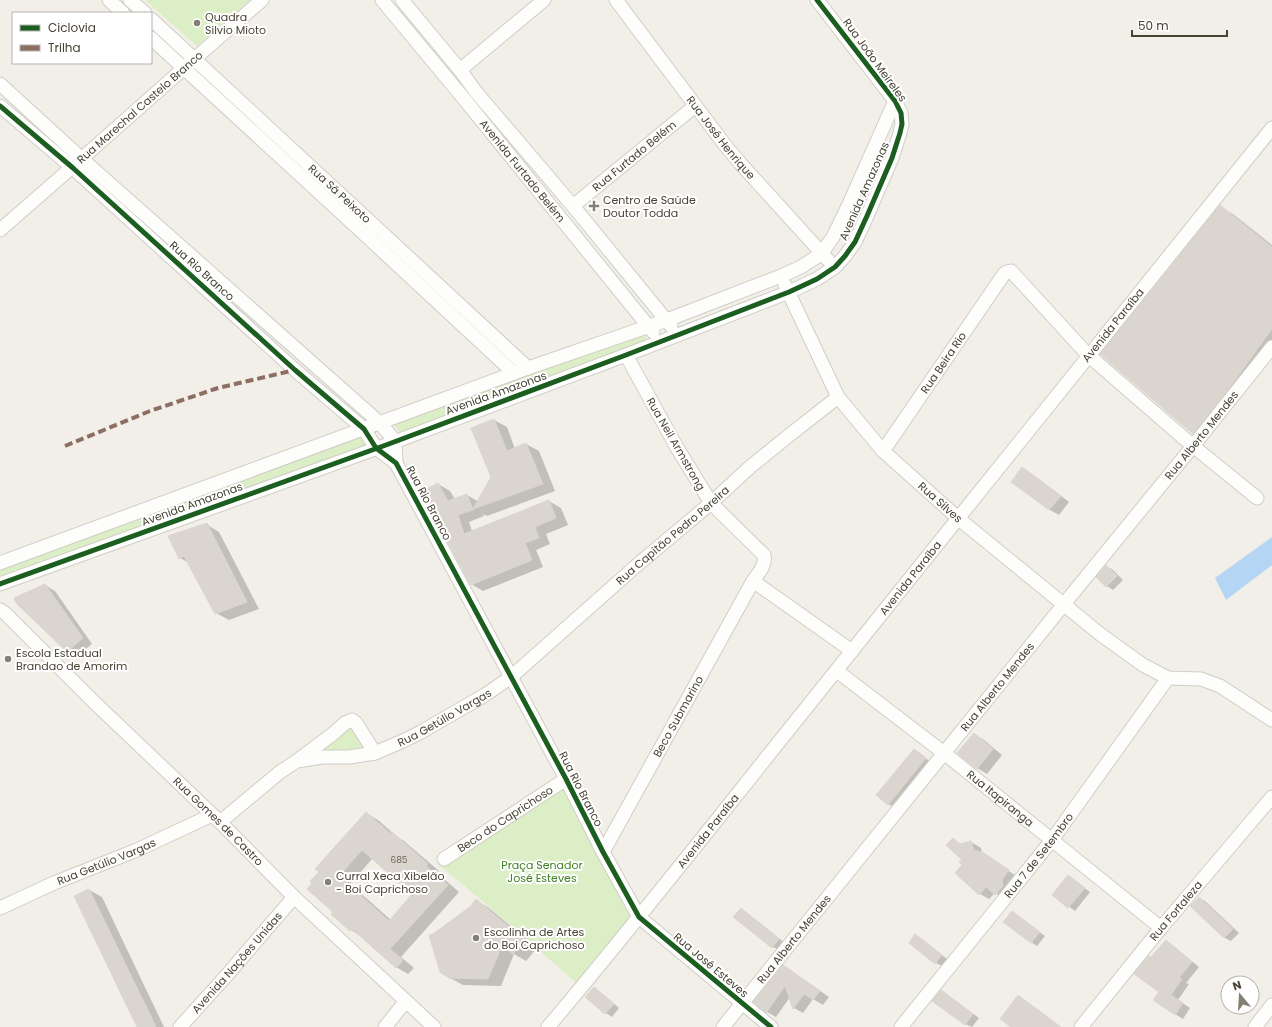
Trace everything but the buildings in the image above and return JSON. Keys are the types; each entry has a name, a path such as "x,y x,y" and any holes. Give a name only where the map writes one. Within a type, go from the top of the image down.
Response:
{"street":[{"path":"109,0 122,12"},
{"path":"130,0 144,12"},
{"name":"Rua Marechal Castelo Branco","path":"0,230 78,163 194,58 262,0"},
{"name":"Avenida Furtado Belém","path":"382,0 573,206 667,320 677,336"},
{"name":"Avenida Furtado Belém","path":"402,0 460,70 471,96 660,342"},
{"path":"460,70 544,0"},
{"name":"Rua José Henrique","path":"616,0 710,127 821,254 835,267"},
{"name":"Rua João Meireles","path":"817,0 895,101 901,113"},
{"name":"Rua Sá Peixoto","path":"152,20 528,368"},
{"name":"Rua Sá Peixoto","path":"152,39 514,373"},
{"name":"Rua Rio Branco","path":"0,84 78,163 233,312 295,370 364,429 376,448 396,463 639,917"},
{"name":"Avenida Amazonas","path":"0,563 514,373 667,320 801,267 821,254 833,237 895,101"},
{"name":"Rua Rio Branco","path":"0,106 78,163 380,423 395,441 396,463"},
{"name":"Rua Furtado Belém","path":"573,206 695,106"},
{"name":"Avenida Amazonas","path":"0,584 376,448 677,336 789,292 817,278 835,267 855,242 892,158 902,124 901,113"},
{"name":"Avenida Paraíba","path":"548,1027 639,917 1088,355 1272,128"},
{"name":"Rua Beira Rio","path":"884,451 1004,274 1007,272 1011,271 1088,355"},
{"name":"Rua Silves","path":"781,276 838,397 884,451 958,519 1126,654 1164,677"},
{"name":"Rua Alberto Mendes","path":"723,1027 1272,347"},
{"name":"Rua Neil Armstrong","path":"626,355 676,446 711,503 764,555 764,566 753,580"},
{"path":"1088,355 1193,446 1257,498"},
{"name":"Rua Capitão Pedro Pereira","path":"511,678 636,566 771,450 838,397"},
{"path":"753,580 852,651"},
{"name":"Beco Submarino","path":"603,852 753,580"},
{"name":"Rua Gomes de Castro","path":"2,608 95,703 216,819 294,897 434,1027"},
{"name":"Rua Itapiranga","path":"836,670 1162,928"},
{"path":"1164,677 1201,679 1220,686 1272,720"},
{"name":"Rua 7 de Setembro","path":"901,1027 1052,840 1164,677"},
{"name":"Rua Getúlio Vargas","path":"296,761 322,757 349,757 375,754 421,732 511,678"},
{"name":"Rua Getúlio Vargas","path":"0,908 54,883 216,819 334,733 345,723 352,720 356,723 375,754"},
{"name":"Beco do Caprichoso","path":"444,859 566,779"},
{"name":"Rua Fortaleza","path":"1081,1027 1272,797"},
{"name":"Avenida Nações Unidas","path":"180,1027 294,897"},
{"name":"Rua José Esteves","path":"639,917 771,1027"},
{"path":"385,1027 406,1002"},
{"path":"1255,1027 1272,1006"}],"green space":[{"name":"Quadra Silvio Mioto","path":"145,0 250,0 197,46"},
{"path":"642,332 649,342 401,434 394,424"},
{"path":"361,436 366,447 0,578 0,567"},
{"path":"350,720 371,752 320,752 333,732"},
{"name":"Praça Senador José Esteves","path":"562,781 638,916 580,986 438,864 525,808"}],"water":[{"path":"1272,537 1272,565 1226,600 1215,578"}],"marked path":[{"path":"65,446 150,411 218,388 295,370"}],"cycle path":[{"path":"0,584 386,445 626,355 789,292 817,279 835,267 855,242 892,158 902,124 901,113 895,101 817,0"},
{"path":"0,106 73,168 295,370 364,429 376,448 396,463 639,917 771,1027"}],"place":[{"name":"Quadra Silvio Mioto","path":"197,23"},
{"name":"Centro de Saúde Doutor Todda","path":"594,206"},
{"name":"Escola Estadual Brandao de Amorim","path":"8,659"},
{"name":"Curral Xeca Xibelão - Boi Caprichoso","path":"328,882"},
{"name":"Escolinha de Artes do Boi Caprichoso","path":"476,938"}]}
